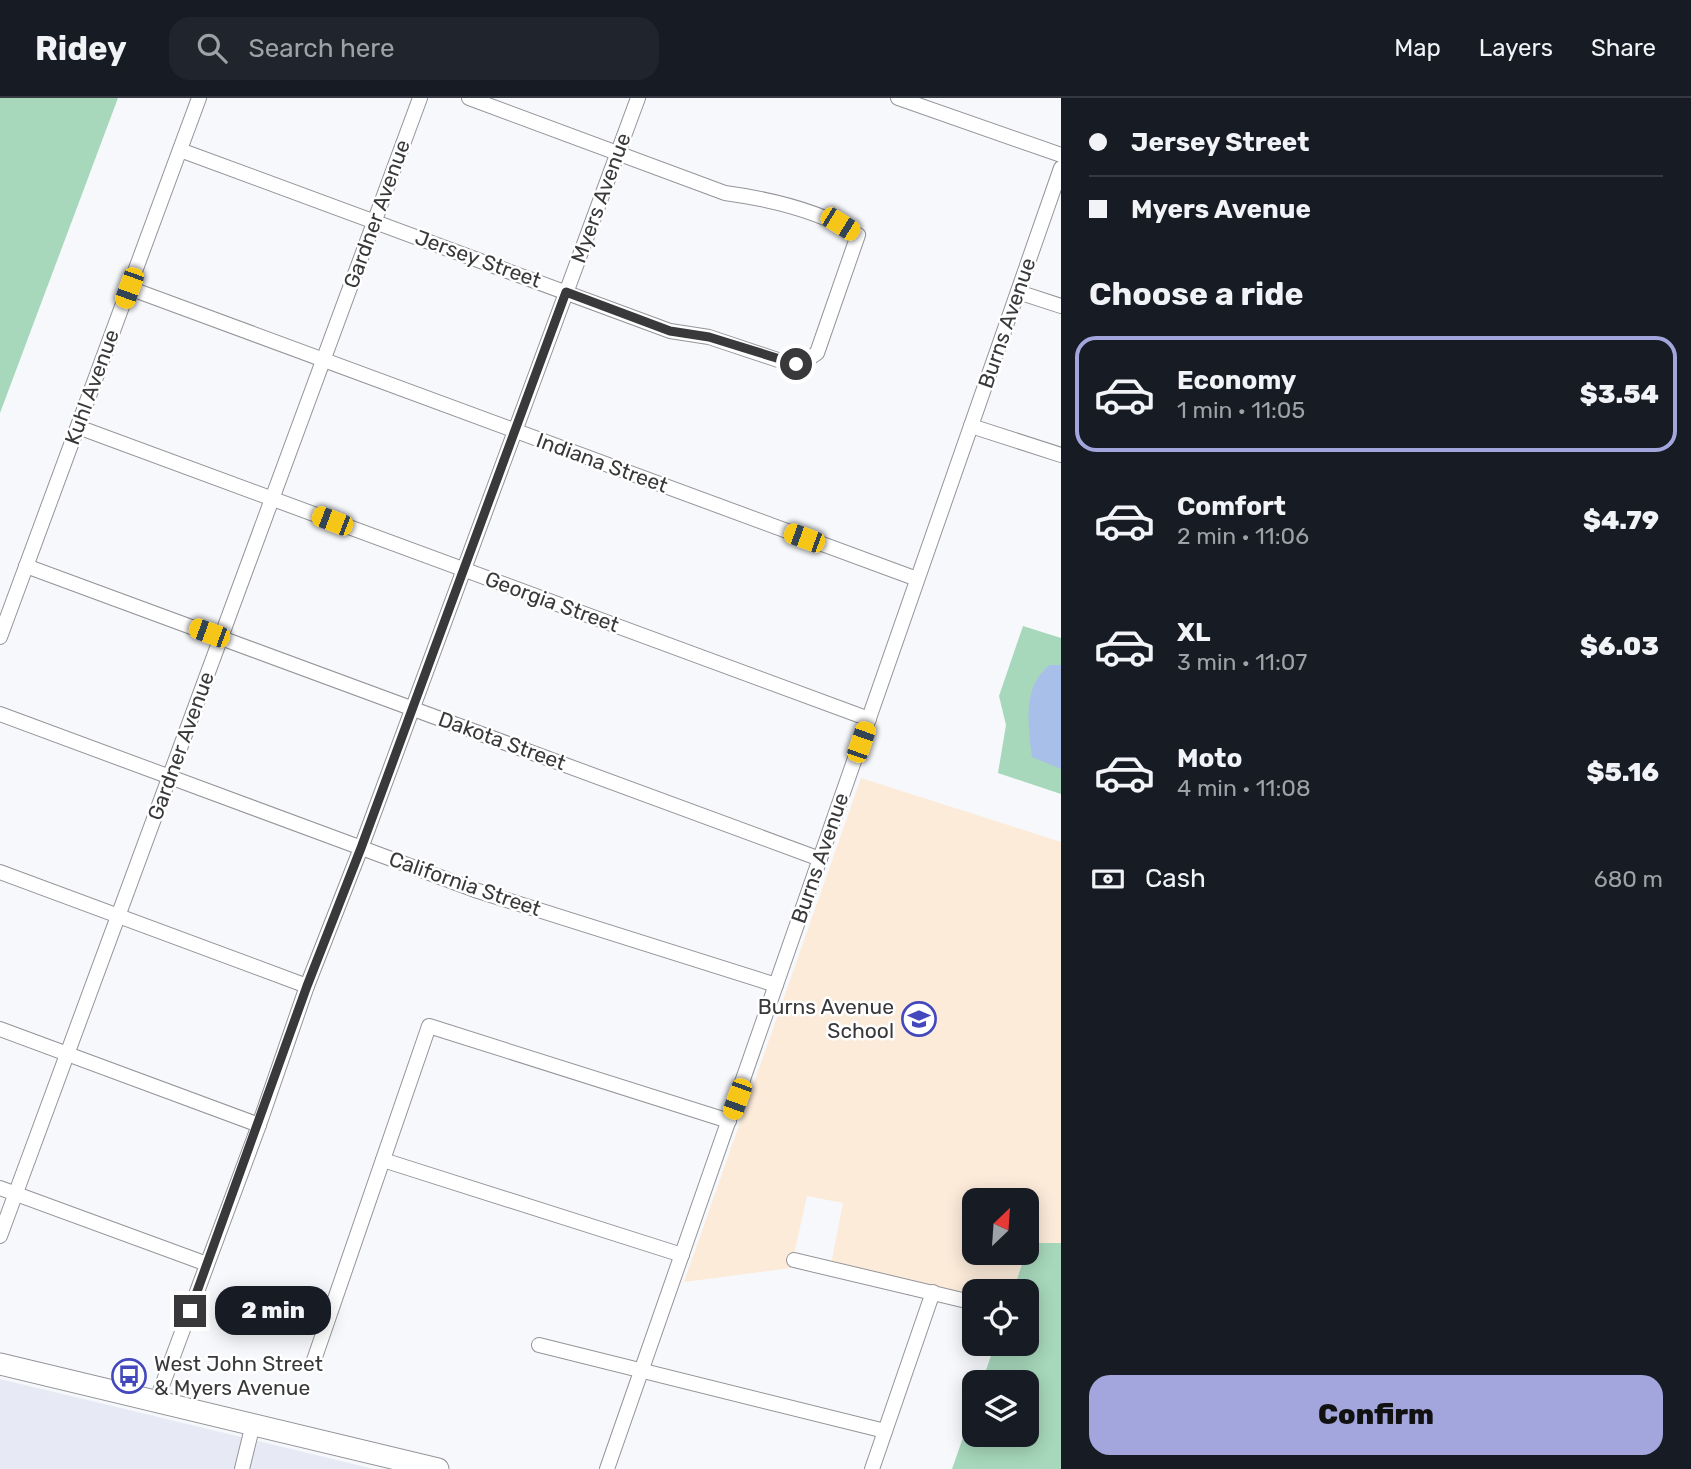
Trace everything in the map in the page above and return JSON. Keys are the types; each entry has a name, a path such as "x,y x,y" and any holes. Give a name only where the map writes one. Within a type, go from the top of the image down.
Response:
{"main road":[{"path":"0,1364 253,1424 395,1463 438,1469"}],"street":[{"name":"Kuhl Avenue","path":"0,637 199,98"},
{"name":"Gardner Avenue","path":"0,1236 420,98"},
{"path":"469,98 617,153"},
{"name":"Myers Avenue","path":"156,1402 307,986 361,848 638,98"},
{"path":"898,98 1061,155"},
{"name":"Jersey Street","path":"180,150 670,331 709,337 784,362 804,362 817,353 858,235 840,224 761,198 725,192 617,153"},
{"name":"Burns Avenue","path":"607,1469 1061,168"},
{"name":"Indiana Street","path":"129,288 918,579"},
{"path":"1018,292 1061,306"},
{"path":"971,426 1061,455"},
{"name":"Georgia Street","path":"78,427 869,719"},
{"name":"Dakota Street","path":"26,566 820,859"},
{"name":"California Street","path":"0,714 475,890 776,985"},
{"path":"0,872 307,986"},
{"path":"313,1363 429,1026 729,1121"},
{"path":"0,1029 258,1125"},
{"path":"383,1160 682,1255"},
{"path":"0,1188 207,1264"},
{"path":"794,1260 962,1300"},
{"path":"872,1469 933,1292"},
{"path":"539,1345 885,1431"},
{"path":"242,1469 253,1424"}],"shaded area":[{"name":"Burns Avenue School","path":"861,778 1061,842 1061,1243 1040,1243 1040,1188 962,1188 962,1265 1021,1265 1017,1279 962,1279 962,1293 831,1264 843,1203 807,1196 791,1268 684,1282"},
{"path":"0,1379 374,1469 0,1469"}],"green space":[{"path":"0,98 118,98 0,413"},
{"path":"1023,626 1061,638 1061,794 998,773 1006,725 999,696"},
{"path":"1040,1243 1061,1243 1061,1469 952,1469 962,1440 962,1447 1039,1447 1039,1370 986,1370 991,1356 1039,1356 1039,1279 1017,1279 1022,1265 1040,1265"}],"water":[{"path":"1050,665 1061,665 1061,769 1032,757 1030,745 1031,695 1041,673"}],"place":[{"name":"Burns Avenue School","path":"919,1019"},
{"name":"West John Street & Myers Avenue","path":"129,1376"}],"route":[{"path":"190,1311 307,986 361,848 566,292 670,331 709,337 796,364"}]}
